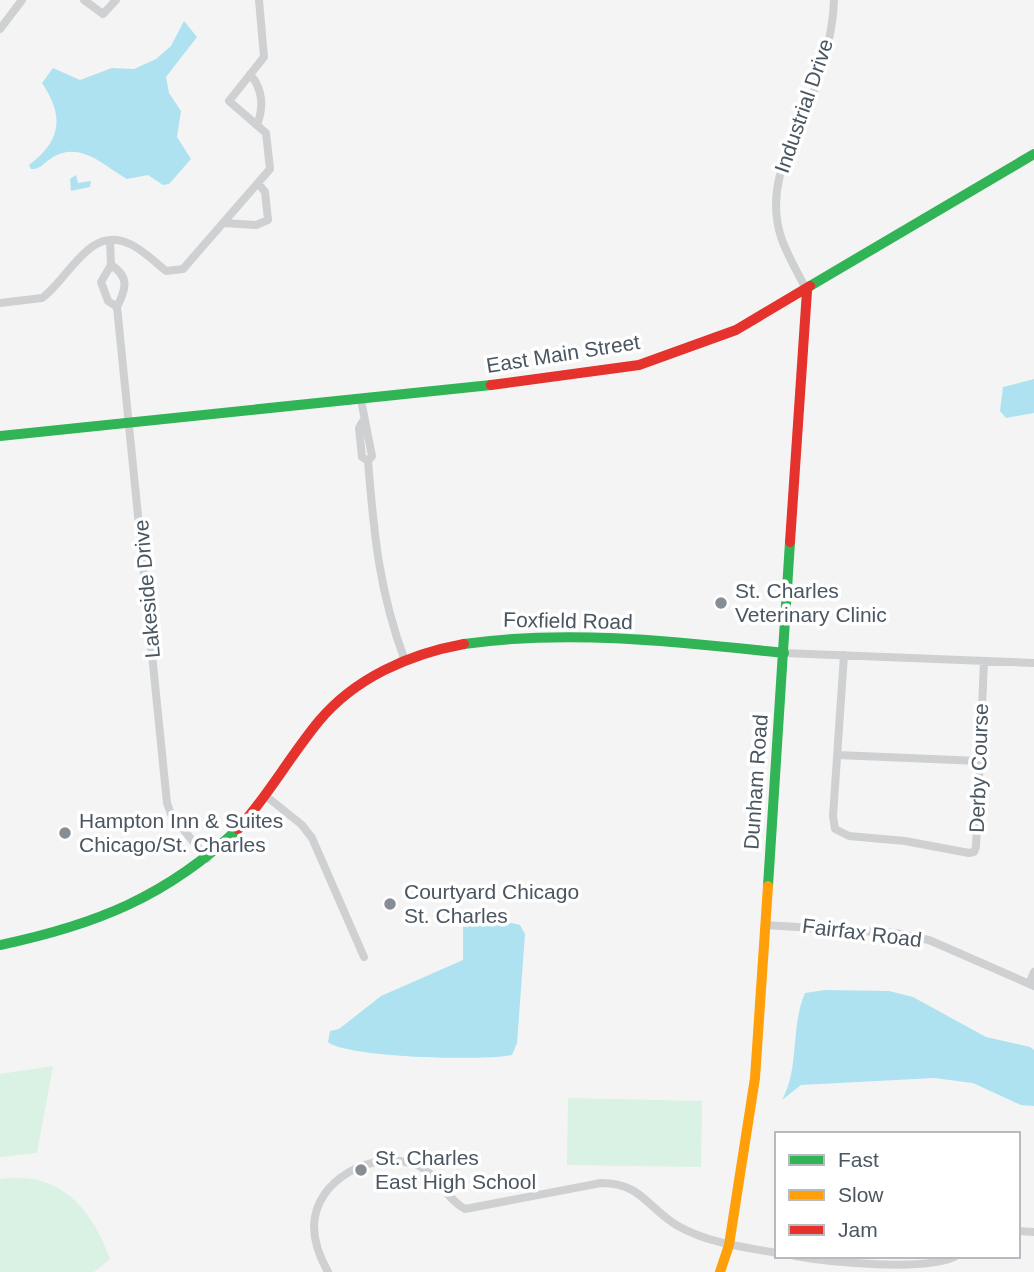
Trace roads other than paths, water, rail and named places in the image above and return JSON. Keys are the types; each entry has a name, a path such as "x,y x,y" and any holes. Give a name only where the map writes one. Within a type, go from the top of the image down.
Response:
{"street":[{"path":"0,29 3,19 22,0"},
{"path":"84,0 103,14 116,0"},
{"path":"0,303 43,298 89,247 110,240 129,243 166,271 183,269 258,183 270,169 266,133 229,101 264,57 260,0"},
{"name":"Industrial Drive","path":"807,291 781,237 776,210 777,184 783,159 823,65 834,0"},
{"path":"250,74 261,93 261,114 257,125"},
{"name":"East Main Street","path":"0,436 464,390 639,365 736,330 807,291 1034,155"},
{"path":"223,223 256,225 268,220 265,191 258,183"},
{"name":"Lakeside Drive","path":"110,240 111,265 101,282 108,301 117,307"},
{"name":"Lakeside Drive","path":"111,265 123,274 126,283 117,307 131,424 167,803 172,814 207,859"},
{"name":"Dunham Road","path":"720,1272 729,1245 755,1078 807,291"},
{"path":"361,400 363,421 359,428 362,457 368,461 376,561 387,612 405,661"},
{"name":"East Main Street","path":"0,443 131,424"},
{"name":"Foxfield Road","path":"0,945 50,936 93,923 155,895 207,859 247,821 327,710 362,682 405,661 477,640 534,635 784,653 1034,663"},
{"name":"Derby Course","path":"844,655 833,816 835,828 841,834 969,853 974,852 976,847 984,661"},
{"path":"838,755 978,761"},
{"path":"266,796 302,825 312,838 364,957"},
{"name":"Fairfax Road","path":"765,925 906,935 962,953 1031,985"},
{"path":"1031,985 1034,972"},
{"path":"328,1272 316,1242 314,1223 329,1192 340,1178 355,1167 393,1160 415,1164 434,1175 458,1206 474,1209 601,1182 618,1183 646,1198 676,1224 729,1245 775,1253"},
{"path":"810,1258 837,1263 938,1263 951,1258"}],"water":[{"path":"184,21 197,37 166,77 169,93 181,111 177,137 191,159 169,184 163,185 148,175 127,179 93,158 75,152 65,152 31,169 29,165 48,146 56,127 54,106 42,83 53,68 80,80 112,68 134,69 156,59 171,46"},
{"path":"76,175 78,183 91,181 90,187 71,191 70,179"},
{"path":"1034,379 1034,413 1006,418 1000,411 1003,387"},
{"path":"512,923 520,925 525,934 517,1043 512,1055 447,1058 387,1055 361,1052 328,1042 330,1031 339,1029 381,996 463,960 463,927"},
{"path":"825,990 889,991 913,997 986,1037 1030,1047 1034,1050 1034,1106 1021,1105 973,1083 934,1078 801,1085 782,1100 791,1075 800,1006 805,993"}],"place":[{"name":"St. Charles Veterinary Clinic","path":"721,603"},
{"name":"Hampton Inn & Suites Chicago/St. Charles","path":"65,833"},
{"name":"Courtyard Chicago St. Charles","path":"390,904"},
{"name":"St. Charles East High School","path":"361,1170"}]}
